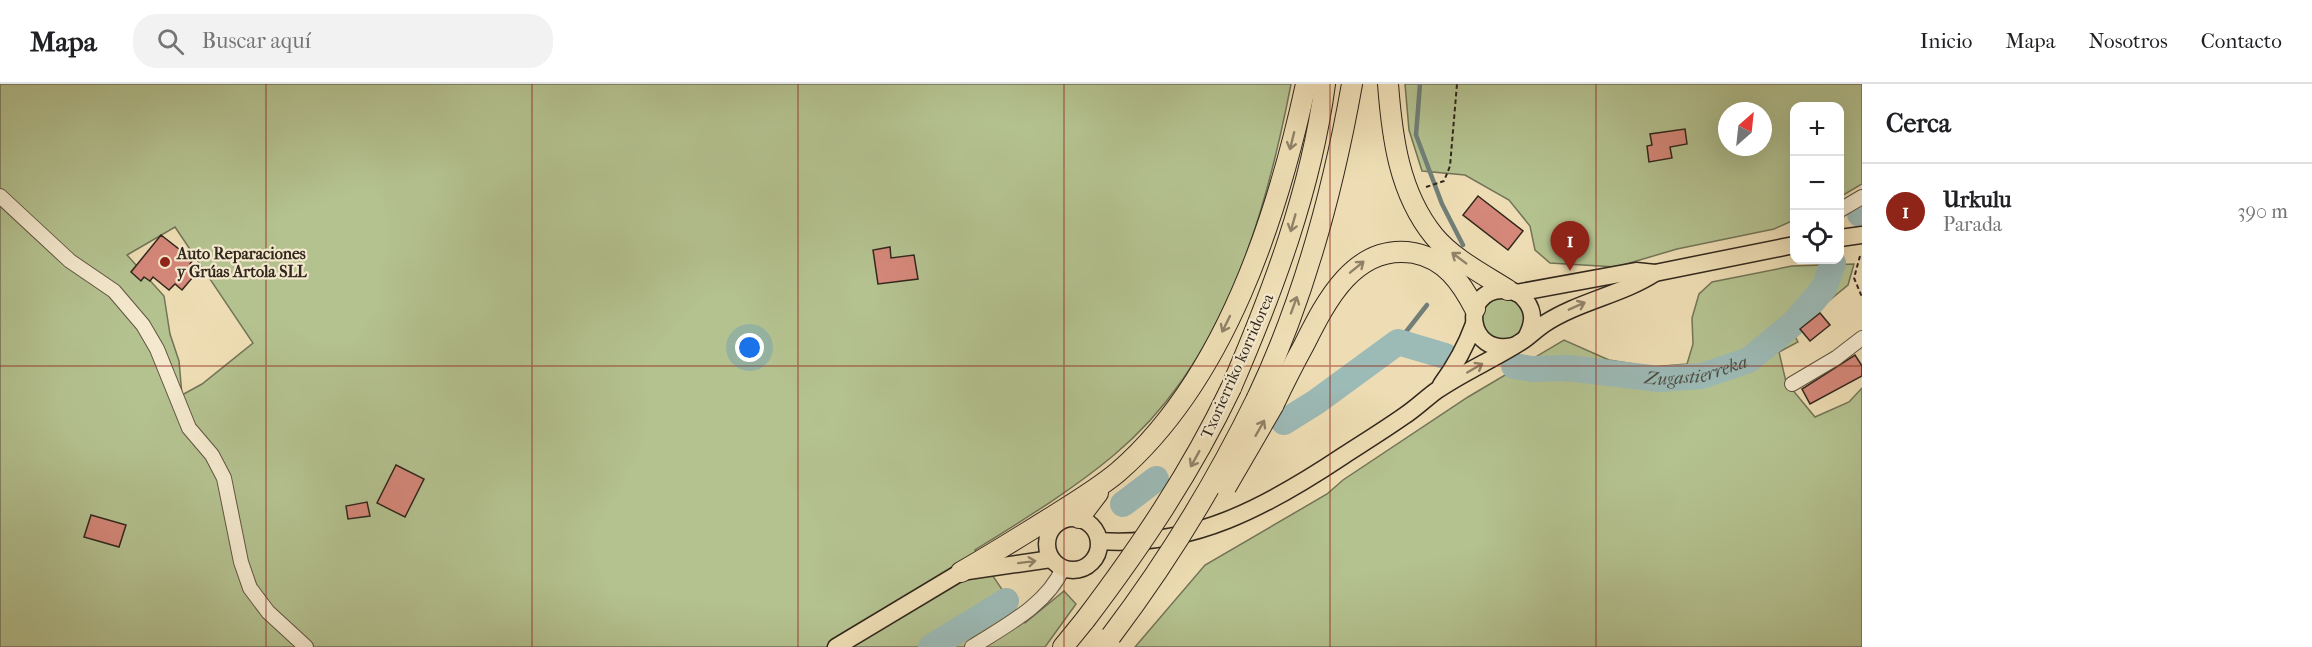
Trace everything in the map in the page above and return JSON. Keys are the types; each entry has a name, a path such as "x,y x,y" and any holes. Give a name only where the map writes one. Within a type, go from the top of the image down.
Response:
{"highway":[{"path":"1078,518 1109,479 1144,446 1167,418 1204,365 1225,326 1250,271 1276,200 1306,84"},
{"name":"Txorierriko korridorea","path":"1063,647 1131,559 1174,494 1214,424 1231,388 1262,314 1288,241 1312,149 1325,84"},
{"name":"Txorierriko korridorea","path":"1265,402 1319,233 1334,176 1352,84"},
{"path":"1388,84 1391,125 1399,162 1409,194 1434,236 1468,264 1512,291"},
{"path":"1106,642 1142,595 1170,568 1214,507 1265,402 1330,296 1346,275 1366,260 1386,253 1405,252 1435,260 1447,268 1458,280 1474,316"},
{"path":"961,572 1109,479"}],"main road":[{"path":"1844,238 1862,236"},
{"path":"1437,391 1455,366 1474,316 1485,296 1500,290 1512,291 1636,271 1655,273 1790,246"},
{"path":"1099,541 1120,543 1172,536 1217,525 1248,513 1323,470 1437,391 1573,307 1641,281 1655,273"},
{"path":"1474,316 1477,332 1488,344 1497,348 1520,341 1533,320 1532,312 1523,297 1512,291"},
{"path":"836,647 961,572 1080,569 1089,565 1095,558 1099,541 1092,526 1078,518 1063,519 1051,528 1047,548 1058,568"},
{"path":"991,555 1048,535"}],"street":[{"path":"0,196 70,261 114,291 146,330 189,428 212,456 224,478 241,562 250,588 268,612 306,647"},
{"path":"1844,207 1862,197"},
{"path":"1792,384 1836,358 1862,338"},
{"path":"972,647 1024,613 1055,585 1058,568"}],"path":[{"path":"1409,194 1444,181 1450,166 1457,84"},
{"path":"1860,256 1854,278 1862,297"}],"green space":[{"path":"0,84 1291,84 1268,186 1253,236 1234,286 1211,333 1184,377 1152,418 1114,455 1064,493 975,550 1025,623 1064,591 1076,604 1045,647 0,647","holes":["175,227 253,343 202,384 182,395 179,361 170,334 164,296 127,255"]},
{"path":"1405,84 1862,84 1862,184 1844,195 1844,102 1790,102 1790,222 1774,229 1677,249 1616,267 1550,263 1535,250 1530,226 1509,200 1465,175 1422,171 1409,130"},
{"path":"1854,264 1848,285 1792,331 1798,342 1779,352 1786,382 1815,417 1849,402 1862,388 1862,647 1135,647 1205,565 1327,494 1343,480 1468,397 1564,340 1609,360 1652,367 1687,364 1693,344 1692,318 1699,294 1712,282 1792,266"},
{"path":"1503,298 1518,304 1524,319 1518,334 1503,340 1488,334 1482,319 1488,304"}],"building":[{"path":"1685,129 1687,144 1670,147 1672,158 1649,162 1647,146 1652,145 1650,134"},
{"path":"1478,196 1523,231 1508,250 1463,215"},
{"name":"Auto Reparaciones y Grúas Artola SLL","path":"161,235 193,260 190,264 198,271 182,290 175,284 169,290 153,277 150,281 144,277 141,281 131,272"},
{"path":"890,247 891,258 914,255 918,279 878,284 873,250"},
{"path":"1820,313 1830,325 1810,341 1800,329"},
{"path":"1855,355 1862,366 1862,376 1810,404 1802,389"},
{"path":"396,465 424,479 405,517 377,503"},
{"path":"367,502 370,516 348,519 346,506"},
{"path":"91,515 126,525 119,547 84,537"}],"waterway":[{"path":"1420,84 1416,135 1442,204 1463,245"},
{"name":"Zugastierreka","path":"1514,366 1532,369 1568,368 1659,379 1702,376 1749,360 1795,322 1824,288 1833,264"},
{"path":"1398,342 1427,305"},
{"path":"1284,422 1316,402 1398,342 1445,356"},
{"path":"1123,504 1156,479"},
{"path":"931,647 1006,601"}],"place":[{"name":"Auto Reparaciones y Grúas Artola SLL","path":"165,262"},
{"name":"Urkulu","path":"1570,271"}]}
